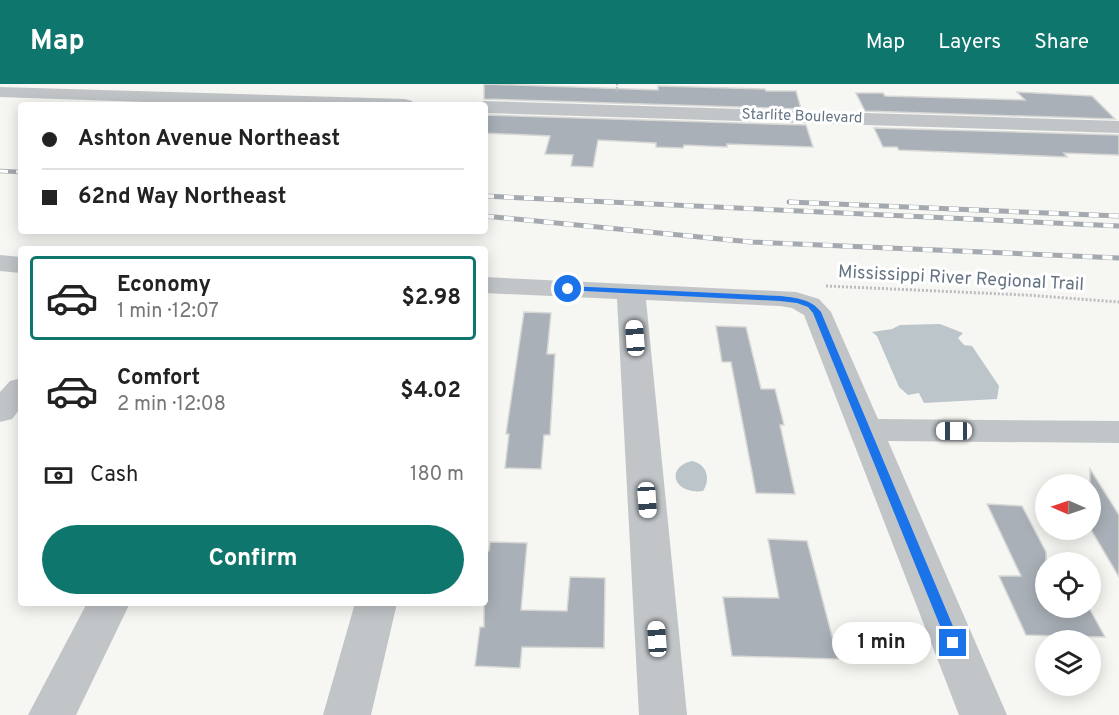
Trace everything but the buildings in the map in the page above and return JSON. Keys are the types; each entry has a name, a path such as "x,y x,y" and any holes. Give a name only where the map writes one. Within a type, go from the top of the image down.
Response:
{"street":[{"path":"246,100 261,84"},
{"path":"15,89 310,102"},
{"name":"Starlite Boulevard","path":"488,107 1119,127"},
{"path":"0,264 18,264"},
{"path":"488,285 631,292 803,291 817,312 983,715"},
{"path":"631,292 663,715"},
{"path":"0,412 18,391"},
{"path":"865,430 1119,432"},
{"path":"52,715 107,606"},
{"path":"347,715 375,606"}],"path":[{"name":"Mississippi River Regional Trail","path":"803,291 1026,295 1119,302"}],"shaded area":[{"path":"940,324 963,333 958,338 964,345 972,346 999,386 997,399 924,403 919,393 908,395 899,387 877,336 872,332 892,329 900,325"},
{"path":"692,461 701,465 706,473 707,482 703,491 685,489 676,480 678,469 683,464"}],"railway":[{"path":"0,171 18,172"},
{"path":"488,196 1119,226"},
{"path":"789,202 1119,216"},
{"path":"488,216 751,242 1119,258"}],"route":[{"path":"568,289 780,298 811,305 817,312 953,643"}]}
